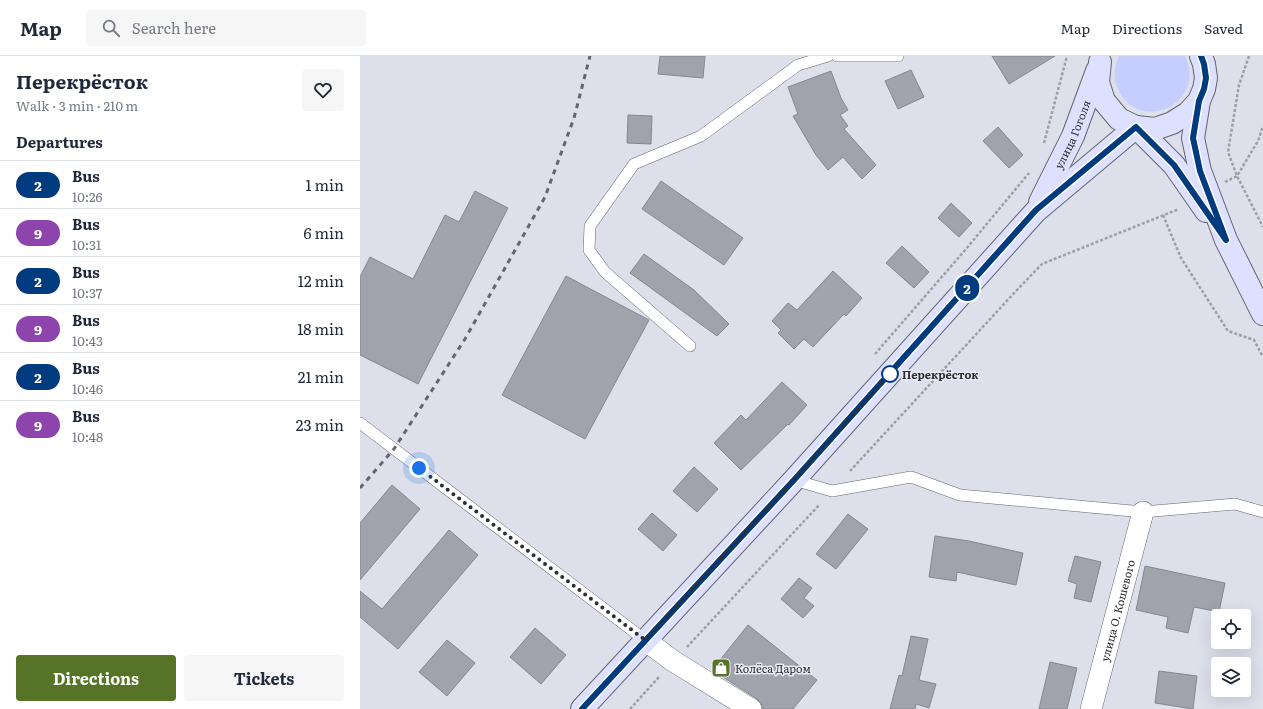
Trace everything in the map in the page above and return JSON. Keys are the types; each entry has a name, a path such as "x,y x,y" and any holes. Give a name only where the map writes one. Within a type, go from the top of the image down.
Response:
{"main road":[{"path":"1200,56 1204,64 1206,78"},
{"path":"1214,56 1199,101 1193,138 1200,171 1226,240 1263,314"},
{"path":"1101,59 1098,82 1104,101 1119,119 1136,127 1155,129 1172,123 1188,113 1199,101"},
{"name":"улица Гоголя","path":"1036,210 1073,136 1101,59"},
{"path":"1136,127 1174,165 1226,240"},
{"name":"улица Гоголя","path":"582,709 794,480 1036,210 1136,127"}],"street":[{"name":"улица О. Кошевого","path":"1091,709 1143,512"},
{"path":"645,640 673,661 751,709"}],"lane":[{"path":"690,346 605,272 589,250 590,226 634,164 701,136 798,65 828,56"},
{"path":"837,56 898,56"},
{"path":"360,423 645,640"},
{"path":"794,480 832,491 911,477 960,494 1143,512 1235,504 1263,512"}],"path":[{"path":"1043,146 1067,56"},
{"path":"1249,56 1239,85 1228,152 1237,176 1263,227"},
{"path":"1223,183 1237,176 1258,141 1263,126"},
{"path":"1258,141 1263,142"},
{"path":"875,354 966,249 1030,172"},
{"path":"630,709 1042,264 1179,209"},
{"path":"1163,215 1180,258 1228,331 1254,340 1263,357"}],"shaded area":[{"path":"1119,56 1185,56 1190,73 1187,88 1179,100 1168,108 1154,111 1140,110 1128,103 1118,89 1115,81 1115,72"}],"building":[{"path":"660,56 705,56 703,78 658,74"},
{"path":"992,56 1055,56 1009,84"},
{"path":"911,70 924,97 898,109 885,81"},
{"path":"831,71 841,98 848,110 840,115 848,126 844,129 876,165 862,179 843,157 828,170 816,155 793,116 798,114 788,87"},
{"path":"628,115 652,116 651,144 627,143"},
{"path":"998,127 1023,155 1009,168 983,141"},
{"path":"661,181 743,238 724,265 642,209"},
{"path":"475,191 508,208 418,384 360,355 360,277 370,257 413,279 445,215 459,222"},
{"path":"951,203 972,223 959,237 938,218"},
{"path":"902,246 929,272 914,288 886,263"},
{"path":"644,254 694,290 729,324 717,336 630,273"},
{"path":"833,271 862,298 846,316 844,314 813,347 804,339 794,349 778,333 781,330 772,321 788,303 797,310"},
{"path":"566,276 649,320 585,439 502,395"},
{"path":"782,382 807,405 789,425 788,424 741,470 714,443 741,415 746,420"},
{"path":"694,467 718,489 697,512 673,491"},
{"path":"392,485 420,509 360,580 360,523"},
{"path":"652,513 677,535 663,551 638,529"},
{"path":"848,514 868,529 836,569 816,554"},
{"path":"449,530 478,555 398,649 360,617 360,591 382,609"},
{"path":"935,536 969,541 1023,553 1016,585 957,572 956,581 929,577"},
{"path":"1075,556 1101,562 1091,602 1074,598 1077,584 1068,581"},
{"path":"1145,566 1225,583 1220,609 1211,609 1211,610 1194,607 1188,633 1166,628 1168,617 1136,610"},
{"path":"799,578 812,588 804,598 814,606 803,618 781,599"},
{"path":"748,625 817,680 793,709 763,709 761,703 757,699 712,670"},
{"path":"535,628 566,655 541,684 510,657"},
{"path":"911,636 928,639 919,680 936,684 929,708 916,704 915,709 890,709 899,675 902,676"},
{"path":"447,640 475,663 447,696 419,672"},
{"path":"1050,662 1077,668 1067,709 1039,709"},
{"path":"1159,671 1197,676 1193,709 1155,703"}],"railway":[{"path":"360,488 394,449 465,339 545,197 574,118 590,56"}],"bus line":[{"name":"2","path":"582,709 794,480 1036,210 1136,127 1174,165 1226,240 1200,171 1193,138 1199,101 1204,89 1206,78 1201,56"}],"place":[{"name":"Перекрёсток","path":"890,374"},
{"name":"Колёса Даром","path":"721,668"}],"route":[{"path":"419,468 645,640 794,480 890,374"}]}
